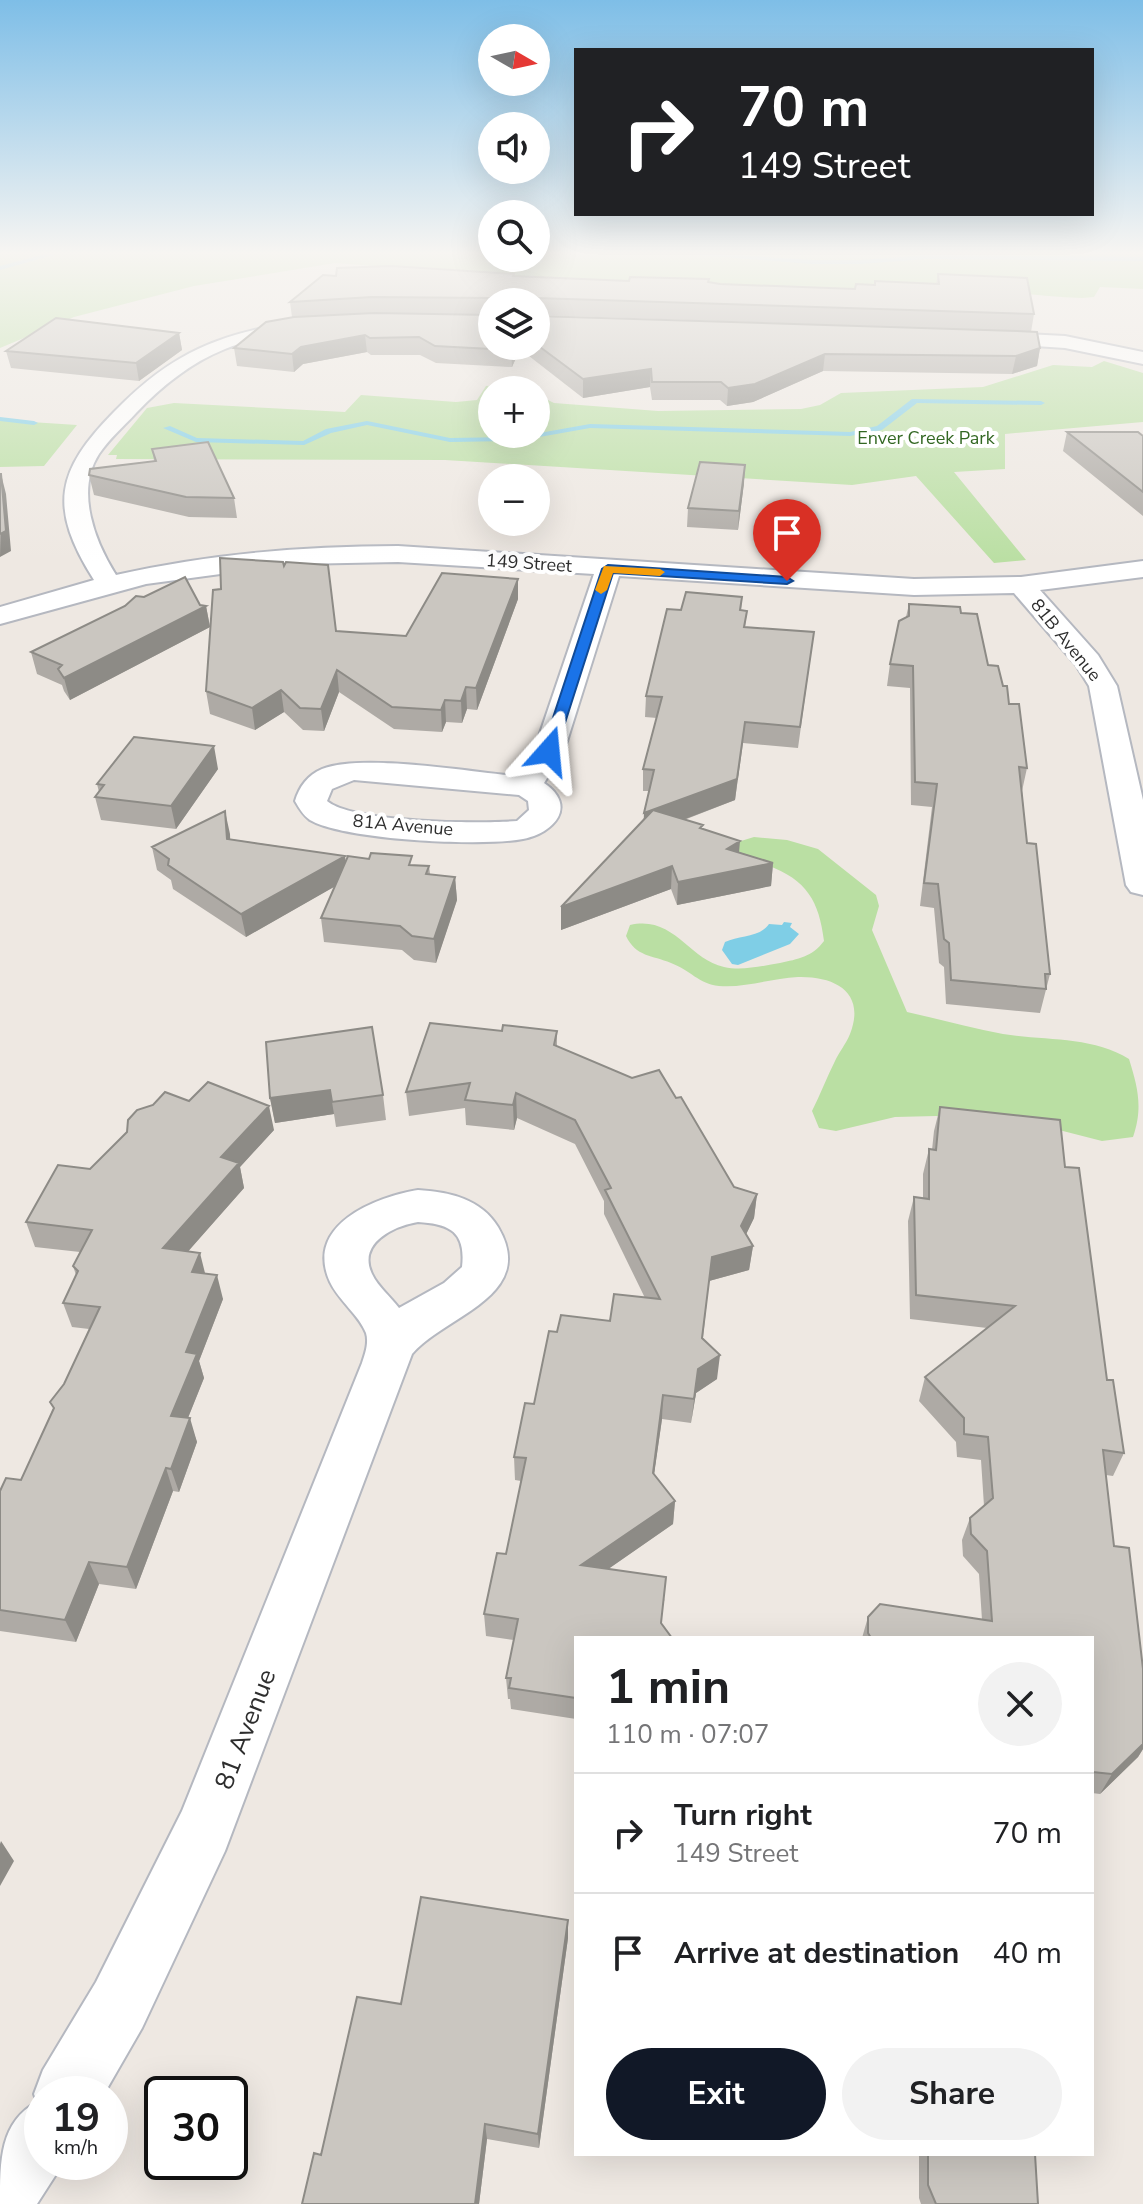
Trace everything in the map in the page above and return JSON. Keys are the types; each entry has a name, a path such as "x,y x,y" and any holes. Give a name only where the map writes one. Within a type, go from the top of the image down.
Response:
{"street":[{"path":"108,582 92,554 78,507 76,490 83,464 105,433 163,374 192,356"},
{"name":"149 Street","path":"0,616 108,582 226,562 340,554 398,554 860,585 967,588 1021,585 1143,569"},
{"path":"526,786 549,751 608,569"},
{"name":"81B Avenue","path":"1021,585 1088,661 1103,686 1143,885"},
{"name":"81A Avenue","path":"354,771 526,786 543,795 546,805 544,815 530,827 506,832 341,820 320,812 311,801 312,792 320,783 338,774 354,771"},
{"name":"81 Avenue","path":"78,2076 119,2005 209,1818 326,1521 389,1349"},
{"path":"0,2199 24,2162"}],"green space":[{"name":"Enver Creek Park","path":"1104,361 1143,373 1143,422 1005,434 1005,469 954,472 1026,560 994,563 916,476 852,485 550,466 550,464 445,460 116,459 117,455 108,455 147,408 174,403 345,412 361,395 456,402 478,398 478,448 550,448 550,401 658,411 801,409 820,405 841,393 983,387 1053,365 1092,367"},
{"path":"0,420 77,425 44,466 0,467"},
{"path":"754,837 787,840 818,849 876,895 879,906 872,930 907,1012 1003,1034 1100,1046 1129,1059 1138,1098 1138,1117 1133,1137 1102,1141 1059,1130 936,1116 895,1117 836,1131 819,1128 812,1111 854,1020 851,998 844,990 812,977 740,986 712,985 678,966 640,952 626,936 630,925 658,926 700,956 731,968 780,963 815,951 824,941 819,914 809,894 781,871 742,855 728,845"}],"water":[{"path":"784,922 792,923 790,927 799,934 790,944 738,965 732,964 722,950 725,942 754,934 769,924 782,925"}],"building":[{"path":"59,356 146,356 136,363"},
{"path":"552,356 821,356 755,384 728,388 721,382 652,382 651,369 583,379"},
{"path":"1067,432 1138,432 1143,436 1143,492"},
{"path":"208,442 234,498 186,497 89,475 90,469 156,461 152,449"},
{"path":"700,462 745,465 739,511 688,508"},
{"path":"0,474 6,531 0,534"},
{"path":"220,558 283,562 284,566 286,562 328,565 336,631 406,636 442,573 518,579 476,688 466,687 461,701 445,700 441,710 392,707 337,670 321,709 300,708 281,690 252,708 206,691 213,590 221,589"},
{"path":"185,577 200,605 206,606 64,678 58,669 62,665 31,652 125,606 136,596 144,597"},
{"path":"686,592 742,597 740,610 747,611 744,627 814,632 800,727 745,722 737,779 644,813 654,770 643,769 662,697 646,696 667,609 681,610"},
{"path":"909,604 960,607 961,613 977,614 988,665 998,666 1003,686 1007,686 1009,704 1019,704 1027,768 1019,767 1027,843 1036,844 1050,974 1045,974 1046,989 951,980 949,943 944,939 938,884 924,883 937,784 915,782 913,666 890,664 899,621 909,616"},
{"path":"134,737 214,746 171,806 95,797 104,785 97,784"},
{"path":"653,810 703,825 700,828 740,841 727,849 773,863 678,882 672,866 561,907"},
{"path":"225,811 227,839 345,856 241,914 168,865 169,859 152,847"},
{"path":"371,853 412,856 409,865 429,866 426,874 455,877 434,939 412,936 400,926 321,918 348,856 369,859"},
{"path":"430,1023 502,1031 503,1025 557,1031 554,1045 632,1078 659,1070 676,1098 681,1097 734,1187 757,1194 741,1226 753,1246 712,1257 702,1338 720,1355 698,1369 694,1399 663,1395 653,1473 675,1501 581,1565 666,1577 661,1623 671,1636 574,1636 574,1698 509,1688 511,1678 506,1678 518,1619 484,1614 497,1553 506,1554 526,1458 514,1457 525,1403 534,1404 549,1331 557,1332 561,1315 610,1321 614,1294 660,1299 605,1190 611,1188 575,1120 516,1093 513,1105 465,1100 470,1083 406,1092"},
{"path":"372,1027 383,1095 332,1102 330,1090 270,1098 266,1042"},
{"path":"208,1082 269,1106 221,1157 239,1163 163,1248 200,1253 192,1272 217,1275 186,1352 197,1354 171,1416 190,1418 171,1469 166,1468 127,1567 89,1562 65,1620 0,1610 0,1491 6,1478 21,1480 54,1408 50,1402 64,1384 100,1307 63,1303 78,1271 73,1266 92,1230 26,1222 58,1165 90,1169 127,1132 128,1120 137,1110 153,1105 165,1092 189,1101"},
{"path":"940,1107 1060,1120 1065,1167 1079,1168 1107,1380 1113,1380 1124,1453 1103,1450 1114,1546 1129,1548 1143,1669 1143,1744 1112,1774 1094,1772 1094,1636 870,1636 868,1633 868,1617 880,1604 992,1621 987,1551 971,1534 970,1518 993,1498 988,1437 964,1434 964,1418 925,1377 1015,1306 916,1295 914,1197 929,1199 929,1149 936,1150"},
{"path":"421,1897 568,1920 538,2134 485,2124 475,2204 302,2204 314,2153 321,2155 357,1997 401,2004"},
{"path":"928,2156 1035,2156 1038,2204 936,2204 928,2185"}],"waterway":[{"path":"167,428 196,440 304,443 329,431 367,423 450,440 517,439 590,426 850,434 879,428 915,401 1041,403"},
{"path":"0,419 34,423"}],"slow traffic":[{"path":"601,590 608,569 660,572"}],"route":[{"path":"549,751 608,569 787,581"}]}
